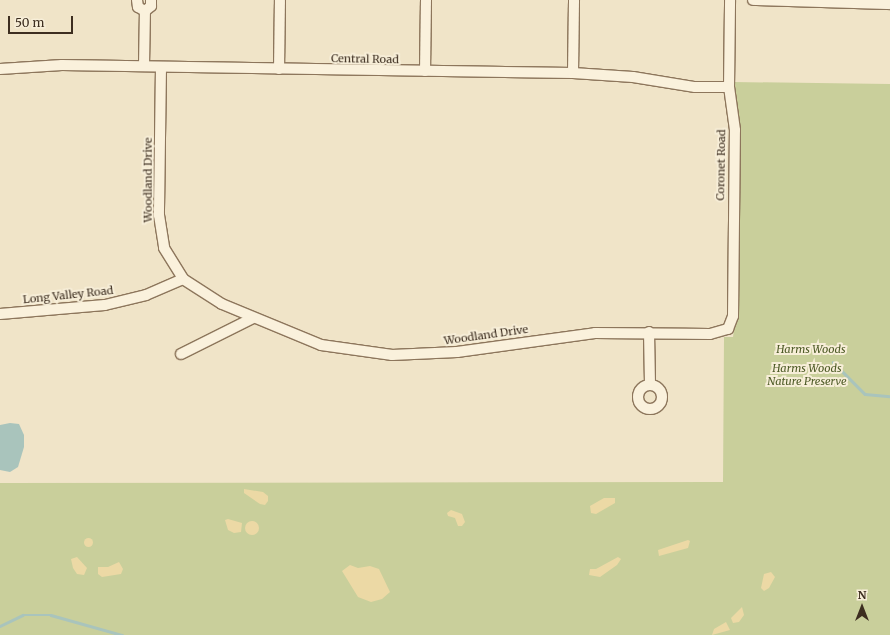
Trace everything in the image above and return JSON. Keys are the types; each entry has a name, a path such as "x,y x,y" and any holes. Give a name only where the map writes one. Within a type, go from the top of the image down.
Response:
{"street":[{"path":"137,0 138,7 145,11"},
{"path":"144,66 145,11 151,6 151,0"},
{"path":"279,69 280,0"},
{"path":"425,71 426,0"},
{"path":"573,73 574,0"},
{"name":"Coronet Road","path":"728,330 733,305 735,130 729,87 730,0"},
{"path":"753,0 890,4"},
{"name":"Central Road","path":"0,69 62,65 573,73 633,77 695,87 729,87"},
{"name":"Woodland Drive","path":"162,67 159,214 164,248 183,279 206,295 253,318 321,345 392,355 457,352 575,334 649,332 710,334 728,330"},
{"name":"Long Valley Road","path":"0,314 105,305 146,295 183,279"},
{"path":"181,354 253,318"},
{"path":"649,332 650,385"}],"green space":[{"path":"733,82 890,84 890,635 0,635 0,483 723,482 724,337 733,337 737,307"}],"sand":[{"path":"244,489 263,492 268,496 268,501 265,505 260,504 244,493"},
{"path":"604,498 615,498 615,503 596,514 591,513 590,506"},
{"path":"451,510 462,514 465,522 462,526 458,526 455,518 448,516 447,513"},
{"path":"228,519 242,523 241,532 234,533 228,530 225,520"},
{"path":"252,521 257,523 259,528 257,533 252,535 247,533 245,528 247,523"},
{"path":"88,537 93,542 88,547 83,542"},
{"path":"688,540 690,541 688,548 659,556 658,550"},
{"path":"77,557 87,568 84,575 77,574 73,568 71,559"},
{"path":"618,557 621,559 617,565 600,577 589,575 590,569 596,569"},
{"path":"119,562 123,569 121,574 102,577 98,574 98,567 108,567"},
{"path":"350,565 358,568 370,566 379,569 390,592 382,599 371,602 358,597 342,571"},
{"path":"771,572 775,577 769,588 764,591 761,588 764,574"},
{"path":"742,607 744,615 739,622 733,623 731,618"},
{"path":"726,622 730,630 712,635 714,629"}],"water":[{"path":"10,423 19,424 24,435 24,447 18,467 10,472 0,470 0,425"}],"waterway":[{"path":"833,362 865,394 890,396"},
{"path":"0,626 23,615 51,615 122,635"}],"park label":[{"name":"Harms Woods","path":"811,349"},
{"name":"Harms Woods Nature Preserve","path":"807,375"}]}
